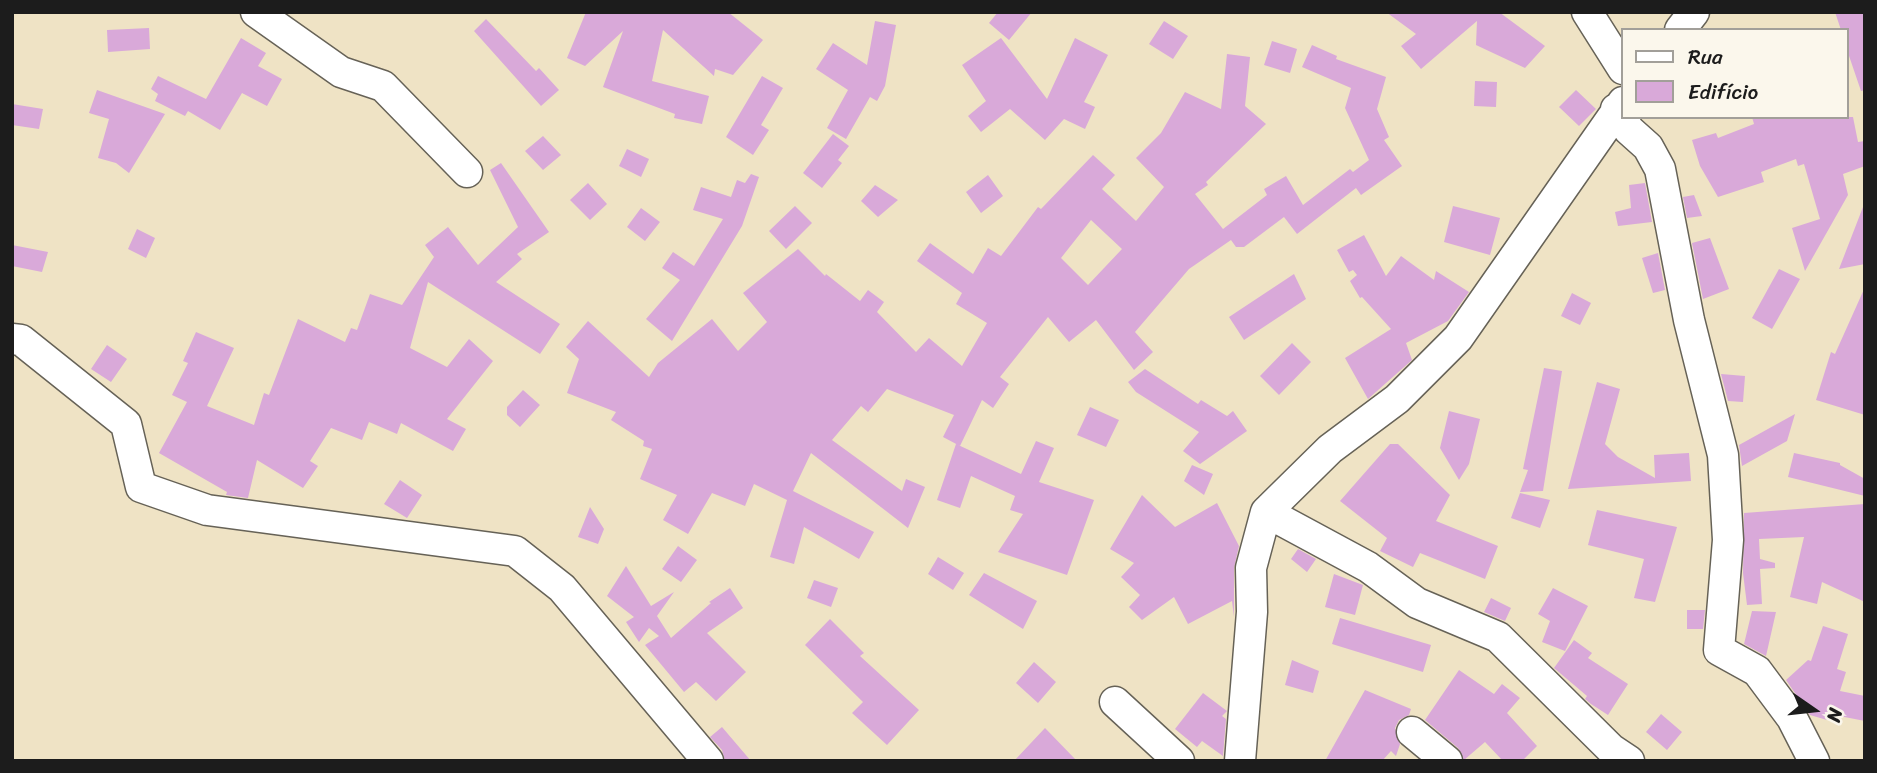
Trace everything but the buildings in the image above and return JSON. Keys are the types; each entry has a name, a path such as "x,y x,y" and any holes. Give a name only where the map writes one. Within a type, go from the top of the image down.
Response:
{"street":[{"path":"256,12 341,72 383,86 467,172"},
{"path":"1587,12 1622,67"},
{"path":"1681,28 1693,12"},
{"path":"1240,761 1252,612 1251,568 1266,512 1330,449 1397,399 1458,338 1620,106"},
{"path":"1625,119 1629,130 1648,147 1660,169 1689,320 1723,455 1728,540 1719,650 1757,671 1792,718 1814,761"},
{"path":"12,339 21,340 127,424 141,486 207,510 515,551 562,588 708,761"},
{"path":"1266,512 1368,567 1417,603 1498,637 1611,749 1629,761"},
{"path":"1115,702 1179,761"},
{"path":"1412,732 1447,761"}]}
